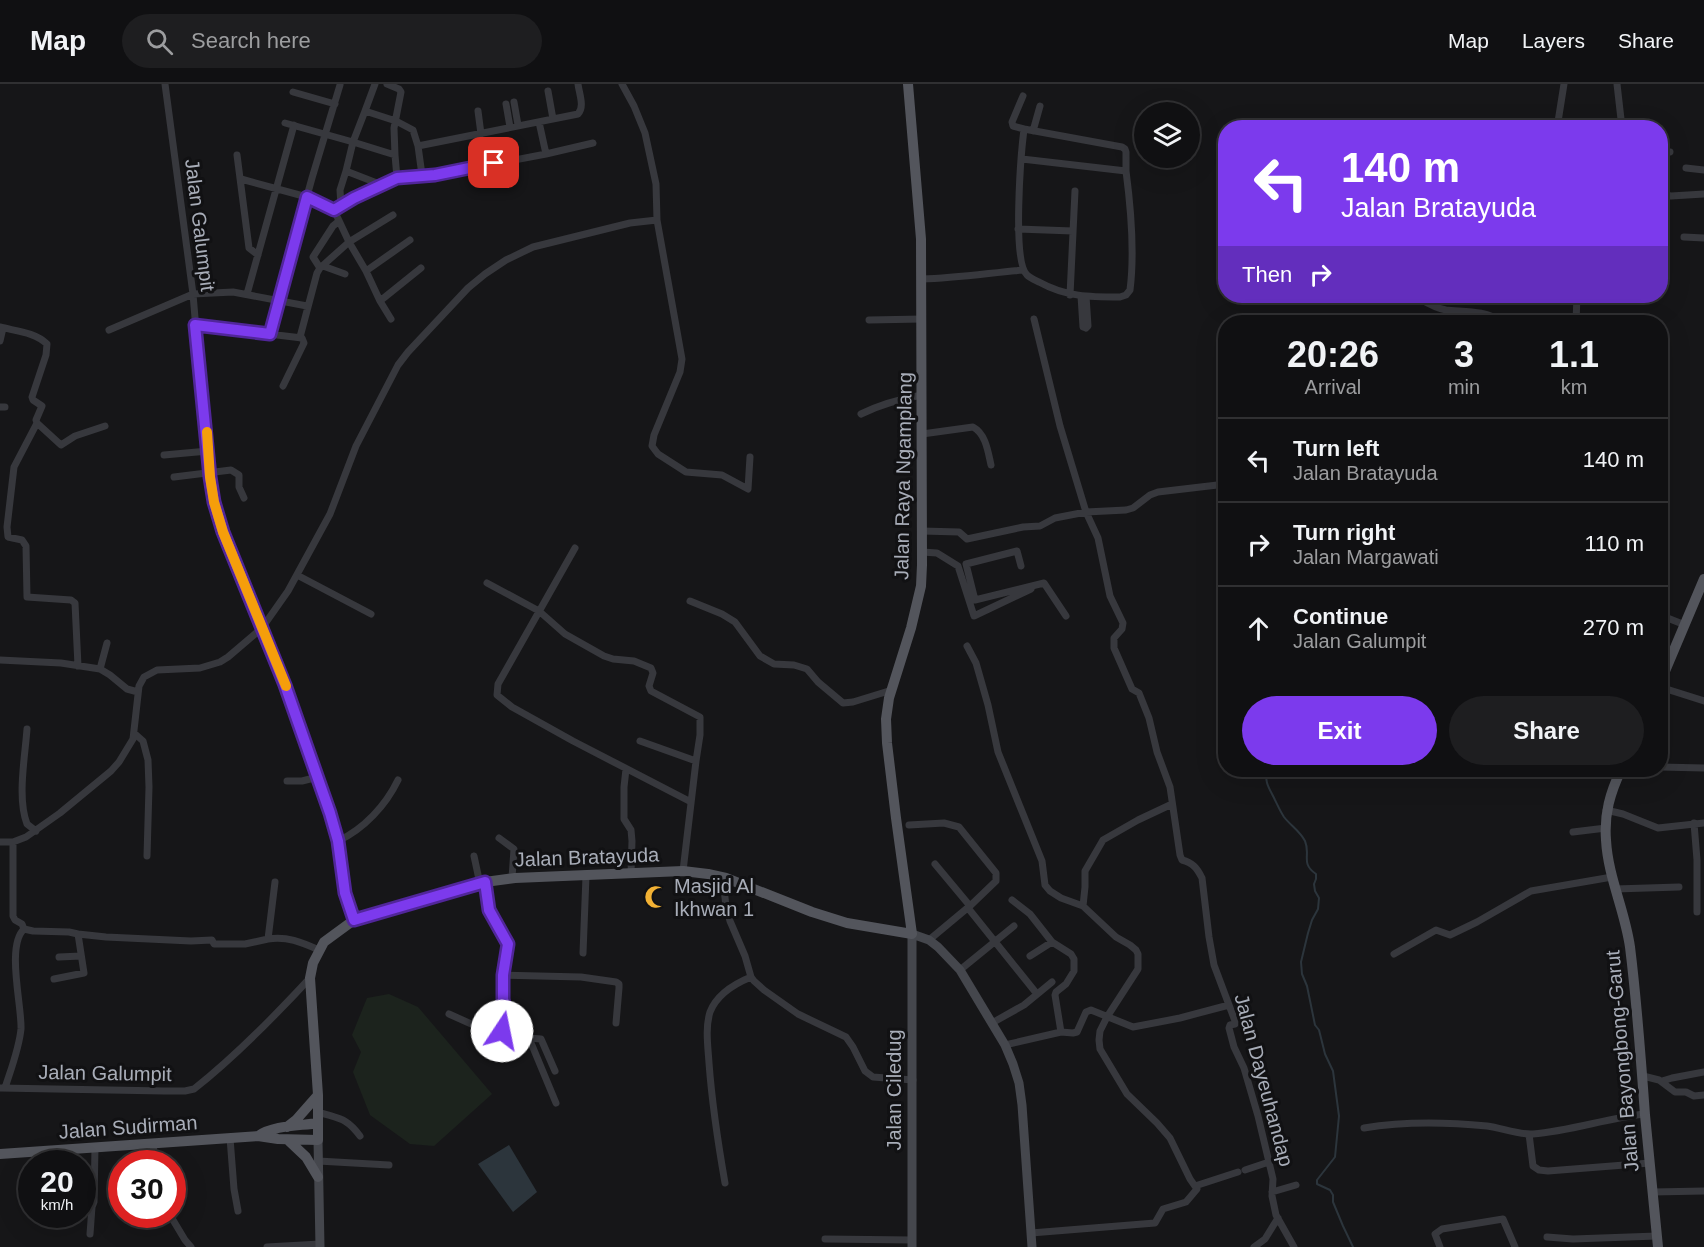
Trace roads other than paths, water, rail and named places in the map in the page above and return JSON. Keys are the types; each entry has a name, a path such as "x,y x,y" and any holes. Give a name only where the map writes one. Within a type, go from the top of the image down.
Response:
{"main road":[{"name":"Jalan Raya Ngamplang","path":"908,84 921,239 922,565 921,580 910,628 886,708 887,743 912,933"},
{"path":"1668,665 1704,579"},
{"name":"Jalan Bayongbong-Garut","path":"1618,777 1606,810 1606,840 1612,877 1629,943 1638,1011 1657,1241"},
{"name":"Jalan Bratayuda","path":"318,1140 318,1095 310,978 319,950 329,938 354,920 483,883 512,878 683,871 726,878 812,912 847,923 912,933"},
{"path":"285,1128 296,1120 318,1095"},
{"path":"258,1136 318,1118"},
{"path":"258,1136 278,1140 318,1140"},
{"name":"Jalan Sudirman","path":"46,1150 258,1136"},
{"path":"288,1140 306,1157 318,1177"},
{"name":"Jalan Sudirman","path":"0,1154 18,1152"}],"street":[{"name":"Jalan Galumpit","path":"165,84 193,294 214,502 223,532 285,685 318,777 338,841 345,893 354,920"},
{"path":"341,206 340,190 353,142 375,84"},
{"path":"387,84 401,92 394,133 397,178"},
{"path":"418,146 580,112 582,106 578,84"},
{"path":"622,84 645,133 656,184 657,220 682,363 651,446 658,454 686,472 719,474 748,489 750,457"},
{"path":"1558,120 1564,84"},
{"path":"1617,84 1621,120"},
{"path":"270,334 319,153 340,86"},
{"path":"548,91 553,119"},
{"path":"293,92 334,104"},
{"path":"1023,96 1012,122 1013,126 1024,129 1034,132 1122,147 1126,152 1131,213 1131,252 1130,290 1126,295 1120,297 1070,295 1030,278 1023,270 1018,229 1024,129"},
{"path":"510,103 514,126"},
{"path":"1034,132 1040,106"},
{"path":"365,111 396,121 413,130 422,175"},
{"path":"478,111 481,134"},
{"path":"539,122 546,154"},
{"path":"285,123 395,155"},
{"path":"247,294 294,126"},
{"path":"334,210 397,178 435,175 593,143"},
{"path":"237,155 249,248 258,255"},
{"path":"1022,159 1126,171"},
{"path":"1686,168 1704,170"},
{"path":"346,171 382,185"},
{"path":"241,179 307,197 334,210 391,319"},
{"path":"1070,295 1075,191"},
{"path":"1668,195 1704,194"},
{"path":"300,337 317,273 321,267 349,242 393,215"},
{"path":"0,842 13,842 26,837 33,829 74,802 111,771 130,744 134,733 133,690 144,677 157,670 200,668 220,662 234,652 276,609 330,514 356,446 398,365 408,351 468,288 506,260 533,247 630,223 657,220"},
{"path":"339,221 333,226 313,257 321,267 345,274"},
{"path":"1018,229 1073,231"},
{"path":"1684,237 1704,238"},
{"path":"366,271 410,240"},
{"path":"380,301 421,268"},
{"path":"922,279 1023,270"},
{"path":"109,330 193,294 233,292 308,306"},
{"path":"1427,303 1444,310 1479,312 1488,315"},
{"path":"869,320 922,319"},
{"name":"Jalan Dayeuhandap","path":"1034,319 1060,426 1086,512 1098,538 1110,596 1123,623 1122,629 1114,638 1114,648 1131,687 1139,694 1149,718 1157,752 1170,787 1182,860 1193,864 1202,878 1214,965 1235,1021 1229,1028 1258,1116 1274,1179 1272,1194 1277,1217 1294,1247"},
{"path":"195,325 303,339 304,343 283,386"},
{"path":"0,341 1,327 27,333 47,344 46,355 32,397 42,406 36,420 37,423 13,471 7,527 8,537 22,540 26,546 27,597 73,600 75,603 78,666"},
{"path":"861,414 894,400 922,395"},
{"path":"37,423 61,445 75,436 105,426"},
{"path":"922,434 973,427 982,434 991,465"},
{"path":"164,455 208,451"},
{"path":"174,477 231,470 239,475 239,487 244,498"},
{"path":"922,531 956,532 967,539 1023,527 1040,526 1055,518 1086,512 1126,510 1158,492 1218,485"},
{"path":"575,548 498,684 498,697 573,741 691,802"},
{"path":"922,552 937,553 962,565 1017,551 1021,566"},
{"path":"962,565 974,616 1044,583"},
{"path":"297,575 371,614"},
{"path":"488,583 539,611 565,634 604,656 634,661 651,668 653,673 649,686 651,691 701,718 683,871"},
{"path":"972,601 1044,583"},
{"path":"1044,583 1066,616"},
{"path":"690,601 735,622 760,656 774,664 794,665 807,669 818,682 843,703 892,690"},
{"path":"1668,618 1684,625"},
{"path":"100,669 107,643"},
{"path":"967,646 976,663 998,752 1042,861 1045,885 1061,898 1083,906 1116,937 1136,950 1139,957 1135,975 1103,1015 1100,1049 1127,1094 1170,1138 1197,1189 1186,1202 1163,1209 1157,1222 1152,1224 1031,1233"},
{"path":"0,660 100,669 133,690"},
{"path":"1668,688 1704,701"},
{"path":"27,729 23,811 27,824 33,829"},
{"path":"134,733 143,741 148,760 147,856"},
{"path":"640,741 696,761"},
{"path":"1668,767 1704,768"},
{"path":"626,769 624,819 631,830 631,874"},
{"path":"287,781 302,781 318,777"},
{"path":"338,841 351,834 378,809 393,791 398,780"},
{"path":"1083,906 1085,871 1103,840 1172,804"},
{"path":"1606,810 1658,828 1704,823"},
{"path":"909,825 944,822 959,827 996,873 996,880 969,907 929,940"},
{"path":"1694,823 1697,912"},
{"path":"1573,832 1606,828"},
{"path":"500,838 514,849 512,878"},
{"path":"13,842 14,916 15,920 21,922 24,929"},
{"path":"474,856 489,910 508,944 503,975 503,999 511,1032"},
{"path":"935,864 1037,994"},
{"path":"583,953 586,876"},
{"path":"1394,954 1437,930 1450,935 1478,922 1531,891 1612,877"},
{"path":"726,878 724,889 726,906 751,977 764,990 791,1009 846,1037 865,1071 873,1077 913,1080"},
{"path":"268,939 274,882"},
{"path":"1615,889 1679,887"},
{"path":"1012,900 1030,914 1052,942 1071,954 1074,959 1074,971 1056,994 1061,1032"},
{"path":"960,970 1014,926"},
{"path":"24,929 191,941 212,940 214,944 244,944 285,938 319,950"},
{"path":"2,1088 14,1060 21,1030 16,957 18,938 24,929"},
{"path":"912,933 929,940 960,970 1005,1045 1013,1064 1023,1105 1032,1247"},
{"name":"Jalan Ciledug","path":"912,933 912,1243"},
{"path":"54,979 84,972 78,934"},
{"path":"1030,956 1052,942"},
{"path":"58,957 81,956"},
{"path":"503,975 581,977 616,982 619,984 616,1023"},
{"path":"725,1183 711,1092 707,1028 710,1012 726,990 751,977"},
{"name":"Jalan Galumpit","path":"2,1088 165,1091 194,1089 224,1065 310,978"},
{"path":"992,1023 1024,1005 1052,982"},
{"path":"1005,1045 1061,1032 1077,1032 1087,1012 1093,1010 1133,1027 1229,1005"},
{"path":"449,1014 478,1027 541,1039 555,1071"},
{"path":"529,1038 556,1103"},
{"path":"1662,1081 1704,1072"},
{"path":"1643,1076 1656,1078 1675,1092 1686,1092 1694,1096 1704,1095"},
{"path":"1364,1128 1383,1124 1436,1122 1490,1126 1530,1134 1565,1129 1621,1116 1645,1114"},
{"path":"318,1118 343,1119 350,1123 360,1136"},
{"path":"1530,1134 1533,1166 1539,1170 1650,1163"},
{"path":"230,1138 238,1211"},
{"name":"Jalan Bratayuda","path":"318,1140 320,1246"},
{"path":"153,1143 153,1150"},
{"path":"90,1234 94,1202 95,1147"},
{"path":"318,1161 389,1165"},
{"path":"1195,1186 1269,1162"},
{"path":"1272,1194 1296,1185"},
{"path":"1653,1192 1704,1191"},
{"path":"1254,1247 1265,1239 1277,1217"},
{"path":"1440,1247 1435,1234 1442,1229 1503,1219 1515,1247"},
{"path":"178,1228 191,1247"},
{"path":"1547,1237 1573,1243 1657,1241"},
{"path":"825,1239 912,1243"},
{"path":"267,1247 320,1246"}],"waterway":[{"path":"1266,777 1269,789 1284,817 1305,841 1308,866 1316,874 1314,884 1319,898 1318,909 1308,933 1301,962 1302,974 1307,986 1315,1025 1319,1030 1325,1054 1333,1071 1339,1116 1335,1157 1317,1180 1317,1184 1330,1190 1333,1195 1333,1202 1353,1247"}],"place":[{"name":"Masjid Al Ikhwan 1","path":"656,897"}]}
